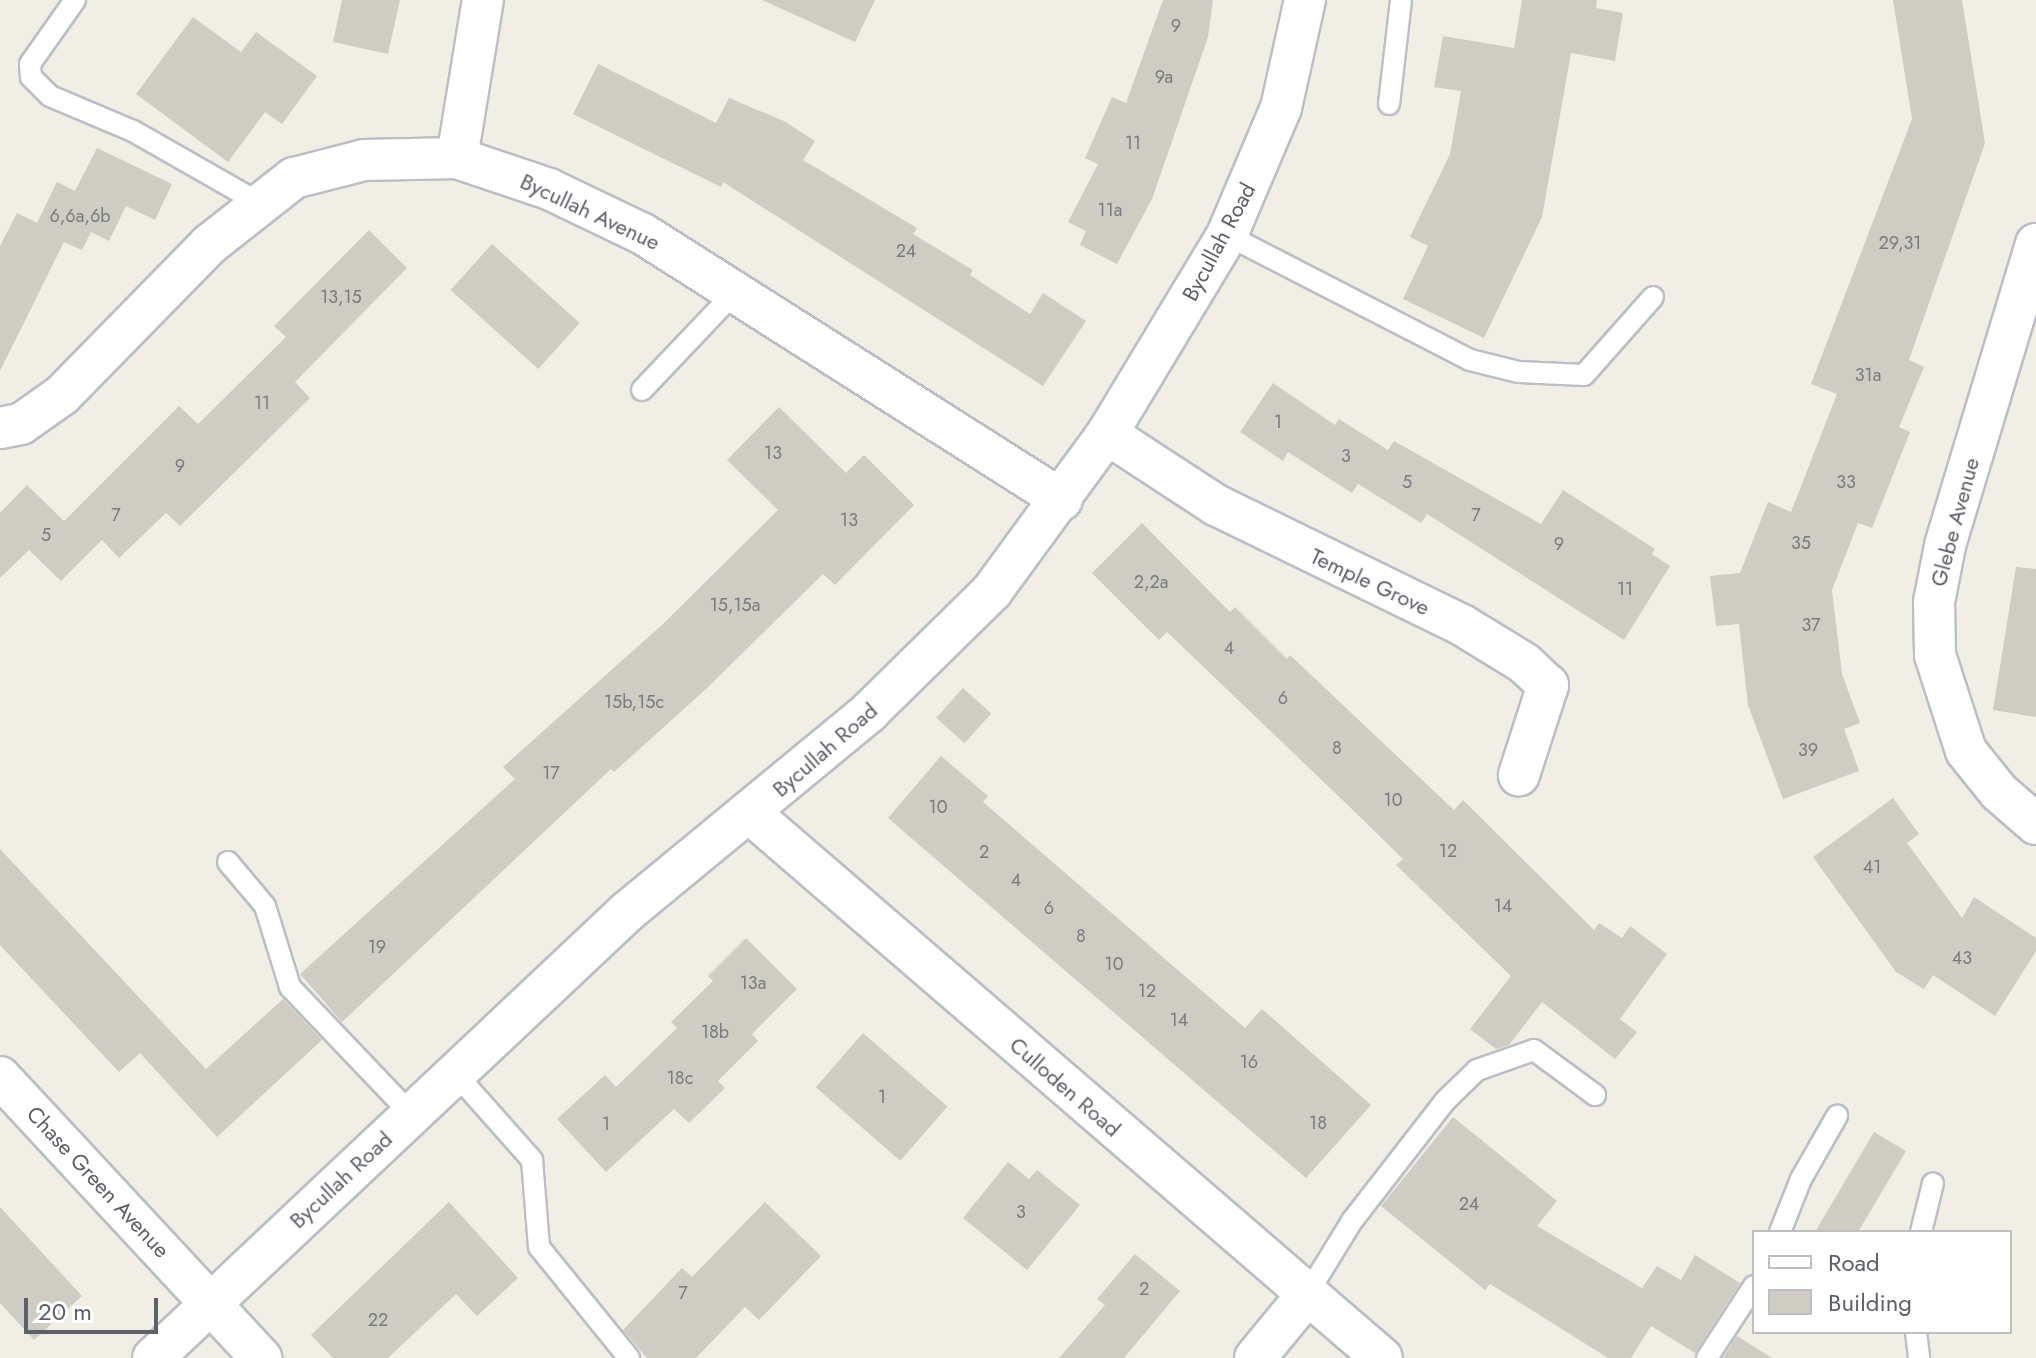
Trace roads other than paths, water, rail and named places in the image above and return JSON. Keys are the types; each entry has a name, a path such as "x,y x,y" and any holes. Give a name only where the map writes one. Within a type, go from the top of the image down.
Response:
{"street":[{"path":"457,158 483,0"},
{"name":"Bycullah Road","path":"153,1358 628,911 751,814 924,662 992,591 1062,500 1107,434 1227,235 1281,108 1305,0"},
{"name":"Bycullah Avenue","path":"0,428 21,424 62,395 210,244 294,178 364,160 457,158 549,189 643,234 737,290 1062,500"},
{"name":"Glebe Avenue","path":"2036,244 1945,546 1934,602 1935,655 1946,703 1966,751 1999,792 2036,824"},
{"name":"Temple Grove","path":"1107,434 1216,505 1462,625 1524,663 1548,685 1519,775"},
{"name":"Culloden Road","path":"751,814 1306,1296 1382,1358"},
{"name":"Chase Green Avenue","path":"0,1077 261,1358"},
{"path":"1255,1358 1306,1296"}],"lane":[{"path":"75,0 30,64 31,77 50,96 133,131 261,204"},
{"path":"1389,104 1401,0"},
{"path":"1227,235 1470,360 1519,372 1584,375 1653,297"},
{"path":"642,390 737,290"},
{"path":"228,862 265,906 290,987 411,1114"},
{"path":"1306,1296 1352,1221 1445,1101 1477,1070 1534,1050 1595,1095"},
{"path":"454,1072 532,1160 539,1247 629,1358"},
{"path":"1781,1230 1801,1179 1837,1116"},
{"path":"1921,1230 1933,1183"},
{"path":"1707,1358 1752,1289"},
{"path":"1916,1334 1919,1358"}]}
